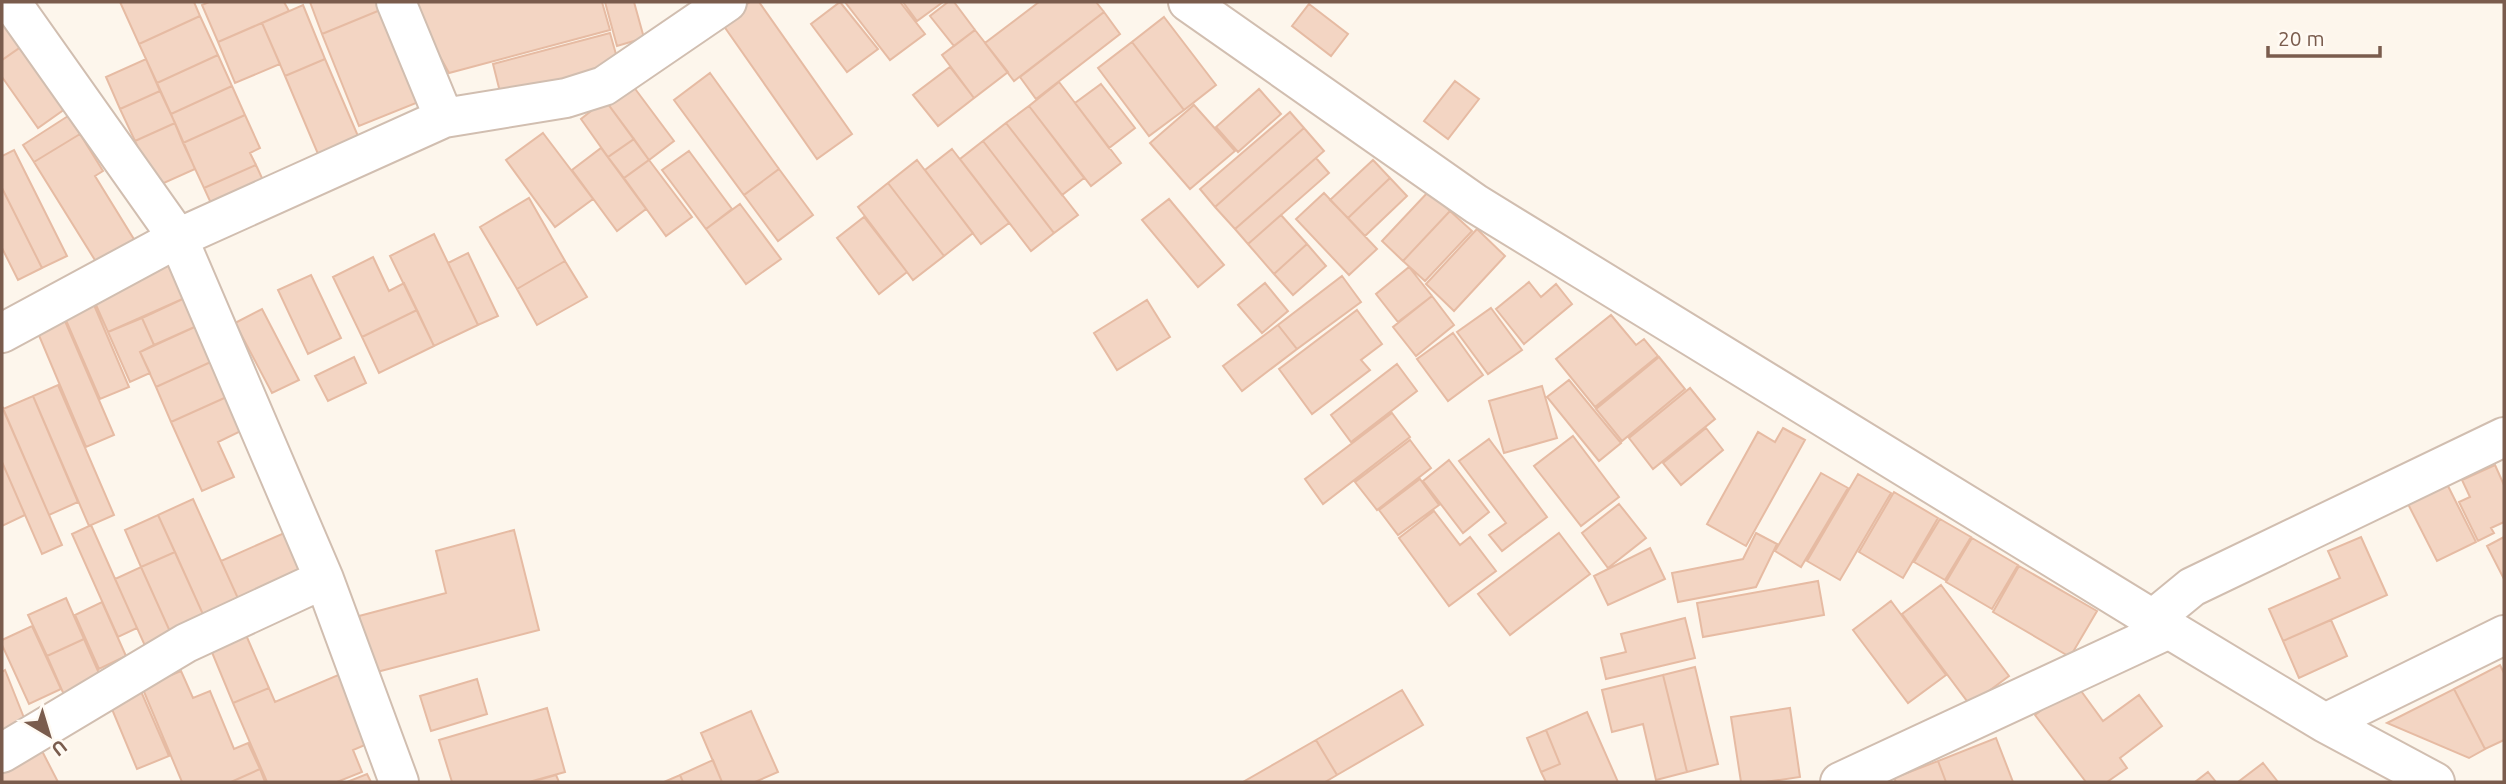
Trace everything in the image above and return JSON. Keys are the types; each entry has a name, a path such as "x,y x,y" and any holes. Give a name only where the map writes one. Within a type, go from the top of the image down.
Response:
{"street":[{"path":"11,2 178,239 324,579 399,782"},
{"path":"396,2 444,118"},
{"path":"2,333 178,239 444,118 566,98 604,86 727,2"},
{"path":"1188,2 1476,204 2325,723 2435,782"},
{"path":"1840,782 2161,624 2192,587 2504,437"},
{"path":"2,753 186,643 324,579"},
{"path":"2325,723 2504,635"}],"building":[{"path":"120,2 194,2 200,16 139,44"},
{"path":"209,2 284,2 289,11 218,42 202,5"},
{"path":"310,2 389,2 390,6 322,34"},
{"path":"410,2 602,2 610,30 449,73"},
{"path":"605,2 634,2 644,38 617,46"},
{"path":"750,2 759,2 852,134 817,159 721,22"},
{"path":"840,2 878,49 847,72 811,24"},
{"path":"845,2 900,2 925,34 890,60"},
{"path":"903,2 943,2 917,21"},
{"path":"948,2 954,2 975,30 954,46 930,16"},
{"path":"1039,2 1096,2 1104,12 1014,81 985,43"},
{"path":"1309,4 1348,34 1331,56 1292,26"},
{"path":"303,5 325,59 285,76 262,23"},
{"path":"2,6 28,42 2,60"},
{"path":"390,6 426,99 359,126 322,34"},
{"path":"1104,12 1120,34 1036,99 1020,77"},
{"path":"200,16 218,55 157,83 139,44"},
{"path":"1164,17 1216,85 1184,110 1132,42"},
{"path":"262,23 280,64 235,83 218,42"},
{"path":"975,30 1008,72 974,98 942,55"},
{"path":"610,33 621,72 503,104 493,64"},
{"path":"28,42 72,104 38,128 2,77 2,60"},
{"path":"1132,42 1184,110 1149,136 1098,68"},
{"path":"218,55 232,86 171,114 157,83"},
{"path":"146,59 160,91 120,109 106,77"},
{"path":"325,59 358,136 318,154 285,76"},
{"path":"950,67 974,98 938,126 913,95"},
{"path":"710,73 779,169 744,195 674,100"},
{"path":"1455,81 1479,99 1448,139 1424,121"},
{"path":"630,82 674,141 649,160 605,100"},
{"path":"1059,82 1121,163 1091,186 1029,106"},
{"path":"1101,84 1135,128 1109,148 1075,103"},
{"path":"232,86 245,115 183,143 171,114"},
{"path":"1259,89 1281,114 1238,152 1216,127"},
{"path":"160,91 175,123 135,141 120,109"},
{"path":"605,100 634,139 608,157 581,119"},
{"path":"1194,105 1235,151 1190,189 1150,143"},
{"path":"1029,106 1084,178 1062,195 1006,123"},
{"path":"1290,112 1304,128 1215,207 1200,189"},
{"path":"245,115 260,148 250,153 256,165 204,188 183,143"},
{"path":"68,116 80,134 34,162 23,145"},
{"path":"175,123 195,169 155,187 135,141"},
{"path":"1006,123 1078,215 1054,233 983,141"},
{"path":"1304,128 1324,151 1235,229 1215,207"},
{"path":"543,133 593,199 555,227 506,160"},
{"path":"80,134 103,171 95,176 140,249 103,273 34,162"},
{"path":"634,139 649,160 624,178 608,157"},
{"path":"983,141 1054,233 1031,251 960,159"},
{"path":"601,148 646,209 617,231 572,170"},
{"path":"952,149 1009,223 981,244 925,170"},
{"path":"14,150 67,256 42,268 2,188 2,156"},
{"path":"689,151 732,209 706,229 662,170"},
{"path":"1316,158 1329,173 1248,244 1235,229"},
{"path":"649,160 692,217 666,236 624,178"},
{"path":"917,160 973,233 944,256 888,183"},
{"path":"1373,160 1390,178 1348,218 1330,200"},
{"path":"256,165 267,189 215,212 204,188"},
{"path":"779,169 813,215 778,241 744,195"},
{"path":"1390,178 1407,196 1365,236 1348,218"},
{"path":"888,183 944,256 913,280 858,207"},
{"path":"2,188 42,268 18,280 2,248"},
{"path":"1429,191 1450,211 1403,261 1382,241"},
{"path":"1324,193 1377,249 1349,275 1296,219"},
{"path":"529,198 565,261 517,289 480,227"},
{"path":"1169,199 1224,265 1198,287 1142,220"},
{"path":"740,204 781,259 746,284 706,229"},
{"path":"1450,211 1472,231 1425,281 1403,261"},
{"path":"1281,215 1307,244 1274,274 1248,244"},
{"path":"864,217 907,272 879,294 837,238"},
{"path":"1477,229 1505,256 1454,311 1426,284"},
{"path":"434,234 478,325 434,346 390,256"},
{"path":"1307,244 1326,266 1293,295 1274,274"},
{"path":"468,253 498,316 478,325 448,263"},
{"path":"373,257 389,291 404,283 417,310 362,337 333,277"},
{"path":"170,260 187,297 108,332 92,296"},
{"path":"565,261 587,297 537,325 517,289"},
{"path":"1409,267 1432,296 1398,322 1376,294"},
{"path":"311,275 341,338 308,354 278,290"},
{"path":"1342,276 1361,302 1297,349 1278,325"},
{"path":"1529,282 1541,297 1556,284 1572,304 1524,344 1496,309"},
{"path":"1265,283 1288,311 1262,333 1238,305"},
{"path":"1432,296 1454,325 1416,356 1393,327"},
{"path":"187,297 199,325 154,345 142,318"},
{"path":"1147,300 1170,337 1117,370 1094,333"},
{"path":"94,305 129,387 100,399 65,318"},
{"path":"1491,308 1522,350 1488,374 1457,332"},
{"path":"262,309 299,380 272,393 235,323"},
{"path":"417,310 434,346 379,373 362,337"},
{"path":"1357,310 1382,344 1361,360 1370,370 1312,414 1279,369"},
{"path":"62,314 114,435 86,447 35,326"},
{"path":"1611,315 1636,345 1644,339 1658,356 1595,407 1556,359"},
{"path":"142,318 154,345 140,352 150,373 130,382 108,332"},
{"path":"199,325 215,360 156,387 140,352"},
{"path":"1278,325 1297,349 1242,391 1223,366"},
{"path":"1453,333 1483,375 1448,401 1417,359"},
{"path":"354,357 366,383 328,401 315,376"},
{"path":"1659,357 1685,389 1622,441 1596,409"},
{"path":"215,360 231,395 171,422 156,387"},
{"path":"1397,364 1417,391 1351,442 1331,415"},
{"path":"1569,380 1621,443 1599,461 1547,397"},
{"path":"58,385 114,515 89,526 33,396"},
{"path":"1542,386 1557,438 1504,453 1489,401"},
{"path":"1690,388 1715,419 1653,469 1629,438"},
{"path":"231,395 245,429 218,442 234,477 202,491 171,422"},
{"path":"33,396 78,502 49,515 3,409"},
{"path":"2,406 62,545 42,554 2,462"},
{"path":"1392,413 1410,437 1323,504 1305,479"},
{"path":"1706,428 1723,450 1681,485 1663,463"},
{"path":"1783,428 1805,440 1746,546 1707,524 1758,432 1775,442"},
{"path":"1573,436 1619,497 1581,526 1534,466"},
{"path":"1489,439 1547,517 1502,551 1489,535 1506,523 1459,461"},
{"path":"1410,440 1431,468 1377,510 1355,482"},
{"path":"1449,460 1489,512 1463,533 1423,481"},
{"path":"2,462 25,515 2,526"},
{"path":"2495,465 2504,485 2504,522 2491,528 2494,533 2478,541 2459,502 2470,497 2462,480"},
{"path":"1821,473 1848,488 1801,567 1775,551"},
{"path":"1858,474 1891,493 1840,580 1807,561"},
{"path":"1420,479 1439,505 1398,535 1379,510"},
{"path":"2447,484 2476,542 2437,561 2408,504"},
{"path":"1894,492 1938,518 1903,578 1859,552"},
{"path":"193,499 241,605 206,621 158,515"},
{"path":"1619,504 1646,538 1608,568 1582,533"},
{"path":"1434,511 1460,545 1470,537 1496,571 1449,606 1399,538"},
{"path":"158,515 175,552 141,567 125,530"},
{"path":"1940,519 1971,537 1945,580 1914,562"},
{"path":"91,525 137,628 118,637 72,534"},
{"path":"291,530 311,573 241,605 221,561"},
{"path":"514,530 539,630 373,673 359,616 446,593 436,551"},
{"path":"1559,533 1590,574 1510,635 1478,594"},
{"path":"1756,533 1777,544 1756,587 1678,602 1672,573 1743,559"},
{"path":"2361,537 2387,595 2283,641 2269,609 2340,578 2328,551"},
{"path":"2504,537 2504,579 2487,546"},
{"path":"1972,538 2018,565 1992,609 1946,582"},
{"path":"1650,548 1665,579 1608,605 1594,576"},
{"path":"175,552 206,621 172,636 141,567"},
{"path":"2019,566 2097,611 2070,657 1993,612"},
{"path":"141,567 172,636 146,648 115,579"},
{"path":"1818,581 1824,615 1703,637 1697,603"},
{"path":"1941,585 2009,676 1970,705 1902,614"},
{"path":"66,598 84,639 47,656 28,615"},
{"path":"1891,601 1946,675 1908,703 1853,630"},
{"path":"102,602 126,656 99,669 75,615"},
{"path":"1685,618 1695,658 1606,679 1601,658 1626,652 1621,634"},
{"path":"2331,620 2347,656 2299,678 2283,641"},
{"path":"32,626 61,689 29,704 2,640"},
{"path":"246,635 269,688 233,703 211,650"},
{"path":"84,639 105,687 68,704 47,656"},
{"path":"2500,665 2504,673 2504,740 2485,749 2454,689"},
{"path":"1695,667 1718,764 1687,772 1663,675"},
{"path":"5,670 28,728 2,738 2,672"},
{"path":"350,670 379,739 353,750 362,772 337,782 267,782 233,703 269,688 275,702"},
{"path":"181,671 193,698 210,691 234,749 248,743 260,769 231,782 182,782 142,687"},
{"path":"1663,675 1687,772 1656,780 1643,724 1612,732 1602,690"},
{"path":"477,679 487,714 431,731 420,696"},
{"path":"2076,684 2103,721 2139,695 2162,726 2120,758 2127,768 2107,782 2086,782 2035,715"},
{"path":"140,689 169,756 137,769 109,702"},
{"path":"2454,689 2485,749 2469,758 2387,723"},
{"path":"1402,690 1423,725 1337,775 1316,740"},
{"path":"547,708 565,772 529,782 452,782 439,740"},
{"path":"1790,708 1800,777 1741,782 1731,717"},
{"path":"751,711 778,772 755,782 722,782 701,733"},
{"path":"1587,712 1618,782 1546,782 1541,772 1560,764 1546,730"},
{"path":"1546,730 1560,764 1541,772 1527,738"},
{"path":"1996,738 2013,782 1946,782 1938,761"},
{"path":"1316,740 1337,775 1325,782 1243,782"},
{"path":"41,749 58,782 2,782 2,770"},
{"path":"713,760 722,782 683,782 680,775"},
{"path":"1938,761 1946,782 1896,782 1894,778"},
{"path":"2263,763 2278,782 2238,782"},
{"path":"260,769 265,782 231,782"},
{"path":"2208,772 2216,782 2195,782"},
{"path":"367,774 371,782 347,782"},
{"path":"556,775 559,782 531,782"},
{"path":"680,775 683,782 664,782"}]}
